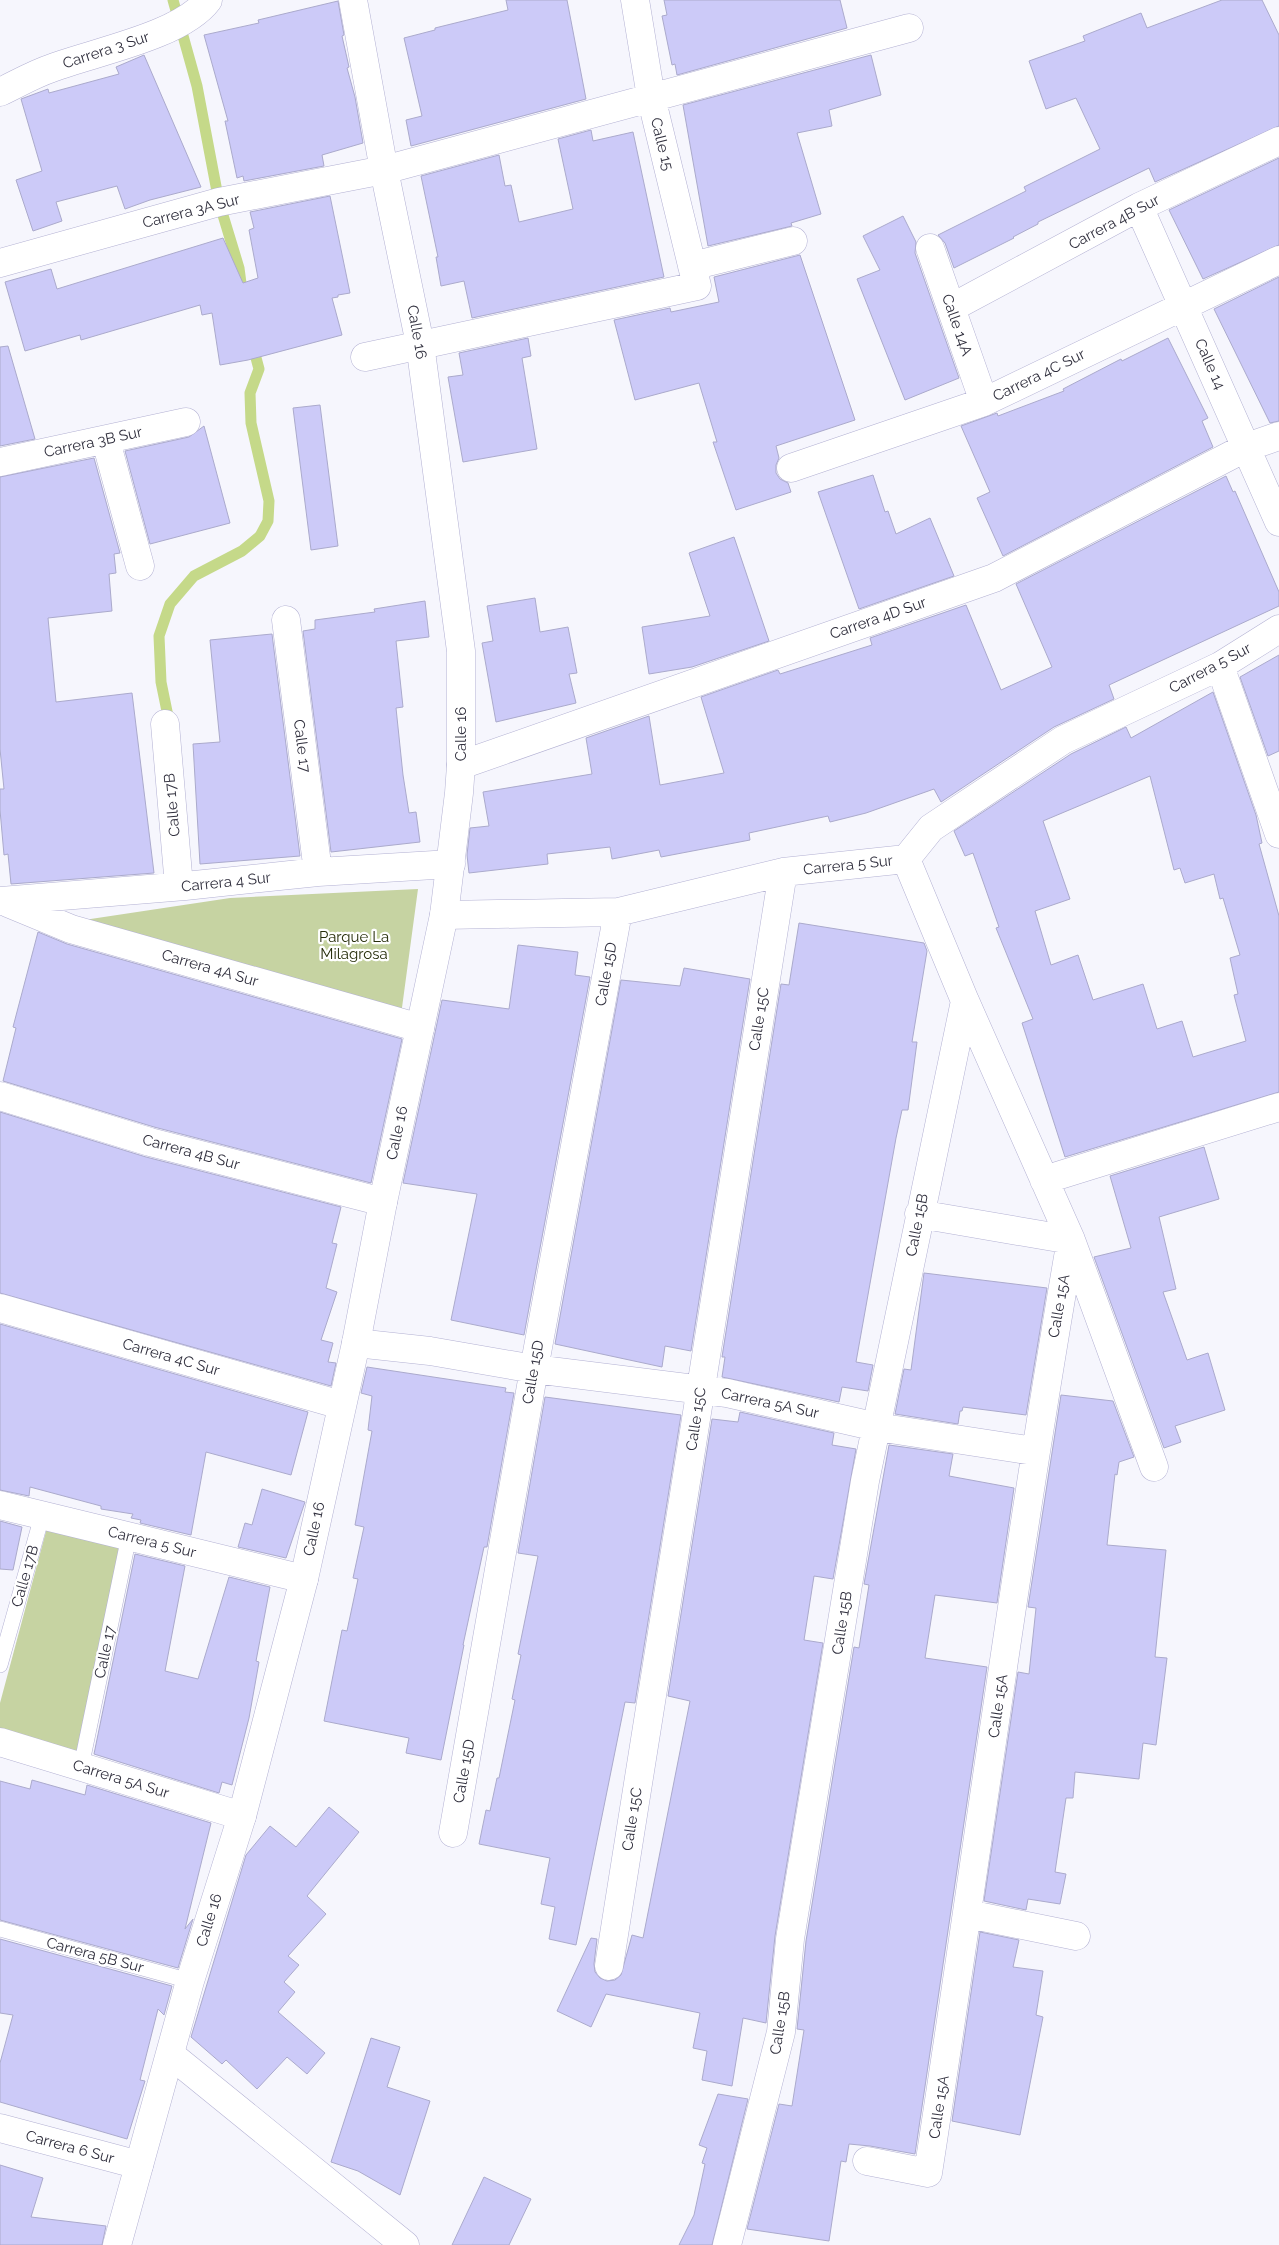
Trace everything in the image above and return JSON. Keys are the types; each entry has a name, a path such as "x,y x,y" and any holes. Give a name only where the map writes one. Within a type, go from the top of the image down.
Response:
{"street":[{"name":"Carrera 3 Sur","path":"0,92 50,68 171,28 202,7 208,0"},
{"name":"Calle 16","path":"117,2245 190,1981 242,1816 304,1579 356,1343 383,1202 444,914 451,864 461,764 460,650 420,344 384,170 353,0"},
{"name":"Calle 15","path":"635,0 651,97 694,276"},
{"name":"Carrera 3A Sur","path":"0,263 219,202 384,170 909,28"},
{"name":"Carrera 4B Sur","path":"952,308 1138,207 1279,141"},
{"name":"Calle 14","path":"1138,207 1279,522"},
{"path":"365,357 694,276 793,242"},
{"name":"Calle 14A","path":"930,248 984,402"},
{"name":"Carrera 4C Sur","path":"790,468 984,402 1279,260"},
{"name":"Carrera 3B Sur","path":"0,462 106,441 186,422"},
{"name":"Carrera 4D Sur","path":"461,764 994,578 1247,447 1279,436"},
{"path":"106,441 140,566"},
{"name":"Calle 17","path":"286,620 318,872"},
{"name":"Carrera 5 Sur","path":"444,914 618,912 783,872 906,859 930,828 1063,740 1220,666 1279,629"},
{"path":"1220,666 1279,834"},
{"name":"Calle 17B","path":"165,724 179,886"},
{"path":"906,859 964,1001 1071,1240 1154,1467"},
{"name":"Carrera 4 Sur","path":"2,901 318,872 451,864"},
{"name":"Calle 15C","path":"609,1966 783,872"},
{"name":"Carrera 4A Sur","path":"2,901 71,929 420,1028"},
{"name":"Calle 15D","path":"453,1833 534,1369 618,912"},
{"name":"Calle 15B","path":"727,2245 781,2032 790,1939 865,1480 964,1001"},
{"name":"Carrera 4B Sur","path":"0,1096 150,1142 383,1202"},
{"path":"1044,1180 1279,1107"},
{"path":"919,1214 1071,1240"},
{"name":"Calle 15A","path":"867,2161 928,2173 968,1914 1034,1451 1071,1240"},
{"name":"Carrera 4C Sur","path":"0,1308 341,1405"},
{"name":"Carrera 5A Sur","path":"356,1343 430,1351 534,1369 700,1389 789,1406 877,1427 1034,1451"},
{"name":"Carrera 5 Sur","path":"0,1505 304,1579"},
{"name":"Carrera 5A Sur","path":"0,1742 242,1816"},
{"path":"968,1914 1076,1936"},
{"path":"171,2055 405,2245"},
{"name":"Carrera 6 Sur","path":"0,2128 139,2165"}],"lane":[{"name":"Calle 17B","path":"0,1665 42,1516"},
{"name":"Calle 17","path":"81,1767 129,1536"},
{"name":"Carrera 5B Sur","path":"0,1929 190,1981"}],"green space":[{"name":"Parque La Milagrosa","path":"418,889 401,1015 84,920 230,898"},
{"path":"48,1524 120,1544 76,1754 0,1733 0,1703"}],"building":[{"path":"506,0 567,0 586,99 411,146 406,120 422,116 404,38 435,30 435,28 508,10"},
{"path":"664,0 840,0 847,28 677,75 675,64 672,65 662,16 667,15"},
{"path":"1222,0 1262,0 1279,35 1279,126 1155,182 1149,168 1038,222 1038,224 1014,238 954,268 945,243 938,235 1026,191 1024,187 1100,149 1076,98 1046,109 1029,61 1085,41 1083,36 1141,13 1147,28"},
{"path":"338,1 344,35 342,36 349,67 347,68 355,97 363,143 322,155 324,166 244,181 243,176 237,178 225,121 228,121 204,35 259,23 258,20"},
{"path":"144,55 201,187 150,200 125,209 117,186 56,202 62,221 33,231 16,180 42,171 21,99 48,89 49,93 119,74 116,67"},
{"path":"871,55 881,95 829,110 832,126 797,133 821,214 791,223 792,226 708,246 683,105"},
{"path":"591,130 593,141 633,132 664,277 472,318 464,281 441,286 436,257 438,257 421,176 499,155 505,186 511,185 519,222 573,209 558,139"},
{"path":"1279,158 1279,245 1203,279 1169,210"},
{"path":"330,196 350,293 332,298 342,335 248,360 220,365 212,313 202,315 200,305 81,340 80,335 25,351 5,282 51,269 57,289 223,238 243,283 258,278 249,230 254,228 250,212"},
{"path":"903,216 916,242 915,253 959,378 905,400 857,279 880,270 863,236"},
{"path":"800,255 855,420 776,446 779,458 776,465 776,473 780,479 788,483 791,492 736,510 713,442 717,442 699,383 635,400 614,320 670,308 671,312 719,302 714,277"},
{"path":"1279,277 1279,421 1270,423 1214,309"},
{"path":"528,338 531,356 522,358 537,449 463,462 448,377 463,375 459,353"},
{"path":"1168,338 1208,418 1202,421 1213,447 1003,556 977,498 990,492 961,426 997,413 998,416 1064,391 1063,389 1121,359 1122,361"},
{"path":"8,346 35,439 0,446 0,347"},
{"path":"320,405 338,546 311,550 293,408"},
{"path":"204,426 230,523 150,544 125,451 189,437"},
{"path":"94,458 120,553 114,554 116,573 109,574 112,611 48,618 56,702 132,693 154,873 11,884 8,854 4,855 0,810 0,789 4,789 0,749 0,477"},
{"path":"873,475 885,512 888,511 896,534 930,518 954,576 859,609 818,492"},
{"path":"1226,476 1233,492 1235,491 1279,592 1279,606 1109,685 1114,699 1054,727 941,802 934,789 866,813 830,822 828,816 749,833 750,840 661,857 659,850 612,859 610,847 547,854 548,864 469,873 467,855 470,828 489,826 483,792 592,774 586,738 649,716 660,785 724,773 701,697 778,670 780,674 872,645 870,638 966,605 1001,690 1052,667 1016,584"},
{"path":"734,537 769,641 692,667 649,674 642,627 710,616 689,553"},
{"path":"535,598 540,632 568,627 577,673 569,674 576,703 496,722 482,643 493,641 487,606"},
{"path":"425,601 429,637 396,641 403,707 396,708 403,775 409,813 416,812 420,842 331,852 303,631 315,629 315,620 375,612 374,609"},
{"path":"272,634 300,856 200,864 193,744 220,742 210,640"},
{"path":"1279,655 1279,751 1268,756 1240,677"},
{"path":"1213,692 1256,815 1262,843 1259,844 1279,916 1279,1092 1065,1157 1022,1023 1033,1019 996,928 999,927 973,853 965,856 954,831 1071,754 1126,727 1131,738","holes":["1150,776 1174,870 1180,868 1185,883 1214,874 1220,899 1223,898 1240,955 1230,958 1238,994 1234,995 1246,1041 1193,1057 1182,1021 1157,1029 1143,984 1093,1000 1078,955 1051,965 1035,911 1070,899 1043,821"]},
{"path":"799,923 924,943 927,951 912,1042 917,1042 908,1110 902,1110 896,1138 856,1362 873,1365 868,1391 842,1387 839,1402 722,1377 725,1357 722,1357 781,984 789,985"},
{"path":"38,932 67,944 402,1039 371,1183 154,1127 3,1081 16,1028 13,1027"},
{"path":"518,945 578,952 575,975 590,977 524,1335 451,1320 477,1194 403,1183 442,1000 509,1009"},
{"path":"684,968 750,979 691,1351 665,1346 662,1367 555,1344 621,980 680,986"},
{"path":"0,1112 146,1157 341,1207 332,1243 337,1244 326,1288 337,1292 321,1340 333,1343 328,1362 336,1363 331,1386 0,1293"},
{"path":"1204,1147 1219,1199 1159,1217 1176,1289 1163,1292 1187,1360 1208,1353 1225,1410 1175,1426 1181,1442 1164,1448 1094,1257 1131,1248 1110,1176"},
{"path":"924,1273 1047,1288 1026,1415 963,1407 962,1411 960,1411 958,1424 895,1414 904,1369 911,1370"},
{"path":"0,1324 308,1412 291,1475 206,1452 191,1535 140,1523 141,1520 131,1518 133,1514 101,1509 101,1506 30,1487 29,1496 0,1490"},
{"path":"367,1367 506,1388 505,1392 514,1393 487,1547 484,1547 441,1760 406,1753 409,1738 324,1721 342,1630 347,1631 358,1579 353,1578 364,1527 355,1525 372,1431 368,1430 372,1396 361,1393"},
{"path":"1061,1395 1113,1401 1134,1457 1119,1462 1117,1475 1115,1474 1107,1545 1166,1550 1155,1657 1167,1658 1156,1745 1143,1743 1139,1779 1075,1772 1073,1798 1066,1798 1055,1872 1066,1874 1060,1904 1028,1899 1026,1910 984,1901 1018,1672 1029,1674 1036,1608 1028,1607"},
{"path":"545,1397 681,1415 635,1703 625,1702 576,1945 549,1939 555,1907 541,1904 550,1858 479,1844 486,1810 490,1811 497,1778 499,1778 515,1700 512,1699 521,1655 518,1654 538,1556 518,1553"},
{"path":"740,1412 834,1433 832,1445 856,1449 833,1579 814,1576 804,1640 823,1643 775,1936 766,2023 743,2018 732,2086 702,2080 707,2051 693,2048 700,2013 606,1994 591,2027 557,2011 591,1938 597,1939 595,1972 600,1978 607,1981 615,1980 621,1975 632,1935 643,1938 690,1701 668,1696 712,1419 738,1422"},
{"path":"889,1445 953,1454 949,1476 1014,1488 997,1603 935,1595 925,1658 987,1667 915,2154 849,2144 846,2162 841,2161 829,2241 747,2229 779,2104 792,2106 804,2030 797,2029 806,1941 854,1647 859,1648 869,1585 864,1584"},
{"path":"262,1489 305,1502 286,1558 238,1547 245,1523 252,1525"},
{"path":"0,1521 22,1527 13,1570 0,1569"},
{"path":"135,1554 185,1566 165,1671 198,1679 229,1577 270,1587 256,1661 259,1662 249,1718 232,1785 222,1782 219,1793 94,1754"},
{"path":"32,1780 85,1795 87,1785 211,1823 185,1929 193,1919 178,1968 0,1920 0,1781 30,1789"},
{"path":"329,1807 359,1832 307,1896 326,1914 288,1956 299,1965 284,1982 295,1992 278,2012 325,2053 307,2074 287,2057 257,2089 226,2060 222,2064 191,2037 246,1855 270,1826 296,1847"},
{"path":"980,1932 1019,1940 1013,1967 1043,1971 1036,2015 1043,2017 1020,2135 952,2121"},
{"path":"0,1939 172,1986 164,2015 158,2009 140,2080 145,2081 127,2139 0,2102 0,2063 13,2015 0,2013"},
{"path":"371,2038 400,2047 387,2087 430,2101 400,2195 358,2171 331,2162"},
{"path":"718,2094 748,2099 712,2245 679,2245 694,2215 705,2164 702,2163 707,2148 699,2145"},
{"path":"0,2165 43,2178 31,2217 106,2226 102,2245 0,2245"},
{"path":"484,2177 531,2199 509,2245 452,2245"}],"waterway":[{"path":"173,0 197,86 219,202 239,268 242,291"},
{"path":"170,726 161,682 159,636 170,604 194,576 242,551 260,536 268,521 269,501 251,423 250,393 259,369 252,343"}]}
